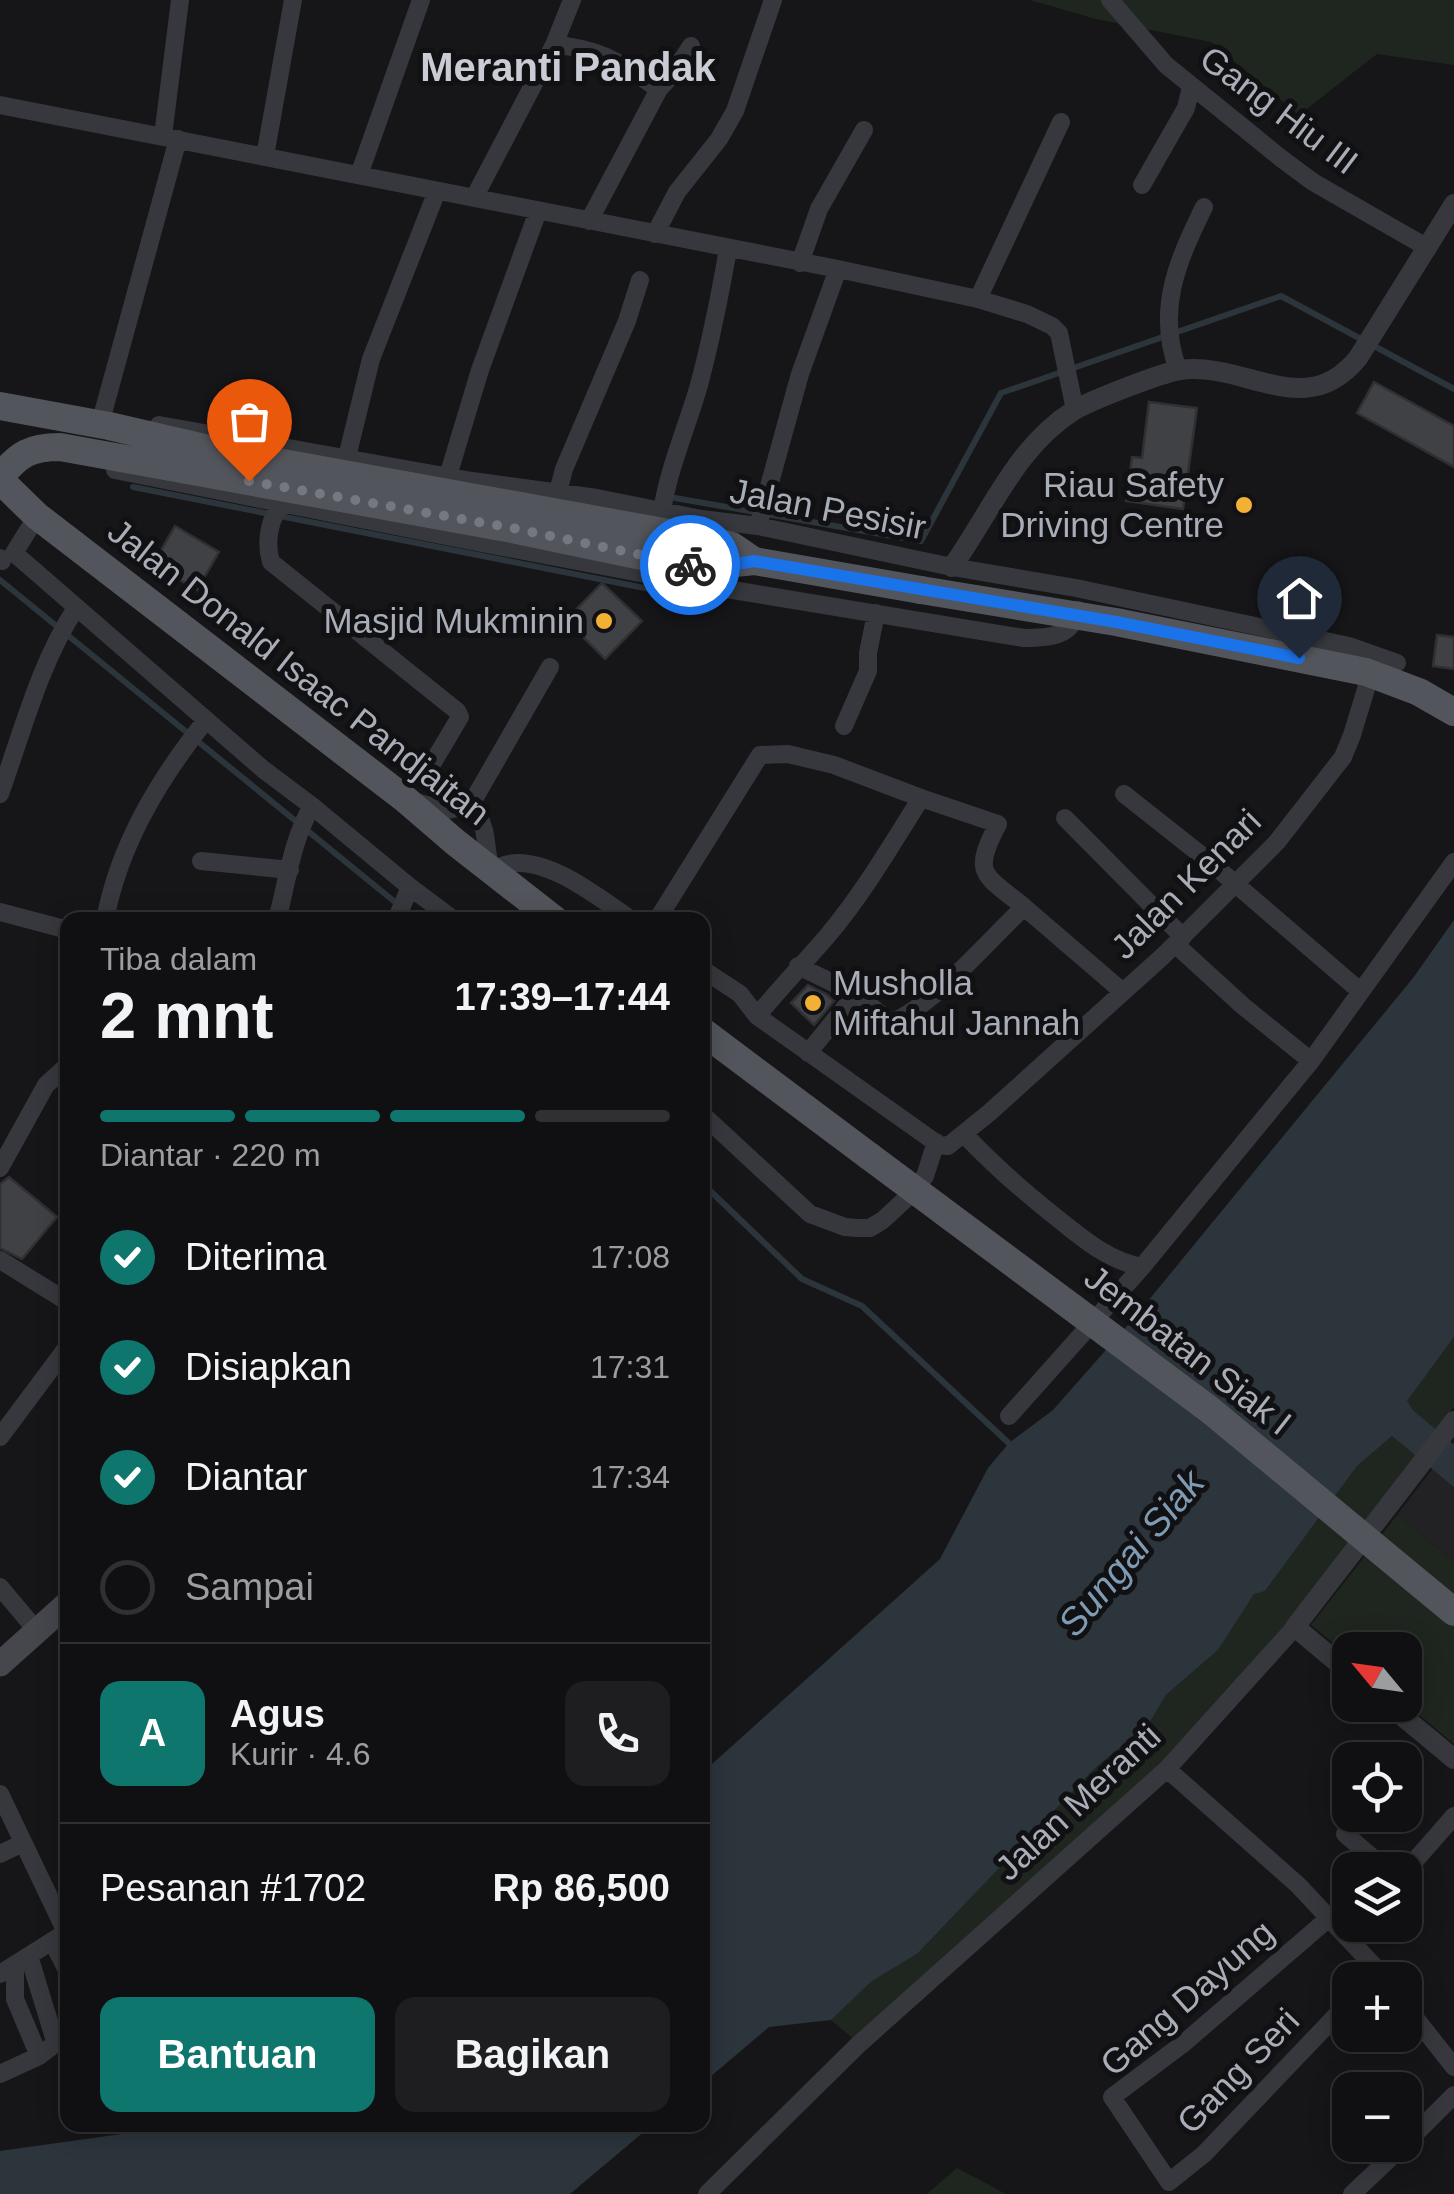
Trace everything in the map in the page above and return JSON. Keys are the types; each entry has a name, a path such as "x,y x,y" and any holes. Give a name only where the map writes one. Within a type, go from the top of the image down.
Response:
{"main road":[{"path":"0,406 114,424 215,463 464,530 685,564 725,566 754,561 1116,622 1366,672 1419,692 1454,712"},
{"path":"0,478 25,453 41,447 392,474 713,541 732,546 754,561"},
{"name":"Jalan Donald Isaac Pandjaitan","path":"0,478 37,516 546,912"},
{"name":"Jembatan Siak I","path":"710,1038 1210,1410 1454,1612"},
{"path":"0,1664 60,1610"}],"street":[{"path":"114,424 171,138 180,0"},
{"path":"265,156 293,0"},
{"path":"359,175 420,0"},
{"path":"474,198 554,45 572,0"},
{"path":"655,234 677,192 719,139 735,111 773,0"},
{"name":"Gang Hiu III","path":"1110,0 1166,66 1191,87 1313,182 1428,248"},
{"path":"554,45 598,53 659,89"},
{"path":"589,221 659,89 691,46"},
{"path":"1142,184 1186,108 1191,87"},
{"path":"0,105 978,299 1052,326 1062,338 1072,400"},
{"path":"978,299 1061,122"},
{"path":"800,262 818,209 864,130"},
{"path":"348,451 371,359 437,191"},
{"name":"Jalan Pesisir","path":"114,424 162,426 348,451 392,474 450,467 665,497 952,566 1006,482 1072,400 1178,370 1224,372 1282,388 1320,387 1333,381 1358,358 1454,204"},
{"path":"1178,370 1171,350 1169,302 1204,206"},
{"path":"450,467 480,370 538,211"},
{"path":"665,497 717,313 728,249"},
{"path":"759,522 800,374 838,269"},
{"path":"560,482 627,321 640,280"},
{"path":"60,448 84,464 280,507 464,530"},
{"path":"280,507 270,530 270,562 457,711 460,717 427,776 470,806 480,820 486,832 492,870 511,863 549,868 619,912"},
{"path":"37,516 4,559 67,621 196,732 264,770 407,893 440,912"},
{"path":"509,538 708,586 1024,638 1066,632 1076,621 1079,608 1076,588"},
{"path":"952,566 1349,646 1397,662"},
{"path":"844,726 868,670 876,614"},
{"path":"0,794 67,621"},
{"name":"Jalan Kenari","path":"936,1142 948,1146 964,1134 1179,941 1277,842 1343,757 1376,656"},
{"path":"470,806 550,667"},
{"path":"107,912 134,830 196,732"},
{"path":"661,912 760,756 788,754 834,765 998,824 982,864 993,882 1122,992"},
{"path":"1124,794 1360,991"},
{"path":"756,1016 863,889 921,798"},
{"path":"405,800 446,810 470,806"},
{"path":"279,912 308,811"},
{"path":"1066,818 1243,1006 1311,1061"},
{"path":"202,861 290,870"},
{"path":"1009,1416 1142,1267 1311,1061 1454,862"},
{"path":"399,912 407,893"},
{"path":"798,966 856,994 891,1023 903,1018 975,956 1024,907"},
{"path":"0,912 60,928"},
{"path":"710,973 740,994 756,1016 936,1142 926,1176 912,1193 870,1228 845,1227 810,1214 710,1121"},
{"path":"808,1053 856,994"},
{"path":"0,1168 46,1085 60,1073"},
{"path":"964,1134 1005,1177 1087,1242 1114,1260 1142,1267"},
{"path":"0,1260 60,1297"},
{"path":"0,1437 60,1357"},
{"name":"Jalan Meranti","path":"707,2194 858,2045 1168,1769 1295,1627 1448,1428"},
{"path":"0,1587 37,1631"},
{"path":"1295,1627 1332,1658"},
{"path":"1409,1722 1454,1759"},
{"path":"1168,1769 1298,1885 1367,1962"},
{"path":"0,1794 60,1930"},
{"path":"1422,1853 1454,1816"},
{"path":"1345,1834 1366,1852"},
{"path":"0,1854 23,1843"},
{"name":"Gang Dayung","path":"1169,2182 1112,2097 1184,2043 1329,1918"},
{"path":"15,1965 60,1936"},
{"path":"15,1965 60,2036"},
{"path":"15,1965 15,1999 39,2056"},
{"name":"Gang Seri","path":"1169,2182 1204,2154 1332,2020"},
{"path":"1422,2027 1454,2067"},
{"path":"0,2074 39,2056 60,2040"},
{"path":"1422,2126 1454,2095"},
{"path":"1352,2194 1385,2162"}],"shaded area":[{"path":"1030,0 1454,0 1454,65 1377,54 1299,115 1211,42 1096,19"},
{"path":"1454,1337 1454,1407 1436,1430 1406,1401"},
{"path":"1393,1435 1417,1456 1289,1620 1163,1763 856,2041 831,2020 872,1981 917,1954 1095,1768 1148,1725 1166,1695 1218,1650 1254,1593 1265,1591 1357,1466"},
{"path":"1454,1441 1454,1561 1397,1515"},
{"path":"1397,1515 1454,1561 1454,1744 1422,1717 1422,1632 1332,1632 1332,1642 1311,1625"},
{"path":"957,2168 1006,2194 927,2194"}],"water":[{"name":"Sungai Siak","path":"1454,920 1454,1337 1407,1401 1454,1445 1454,1487 1392,1436 1357,1466 1265,1591 1254,1594 1218,1650 1166,1695 1148,1725 1095,1768 917,1954 872,1981 831,2020 769,2027 710,2077 710,1766 940,1559 988,1468 1009,1443 1053,1410 1134,1318 1413,978"},
{"path":"136,2132 644,2132 570,2194 0,2194 0,2151"}],"building":[{"path":"1374,382 1454,426 1454,467 1357,413"},
{"path":"1149,402 1197,408 1183,509 1126,501 1132,457 1142,458"},
{"path":"175,526 219,552 197,590 153,564"},
{"name":"Masjid Mukminin","path":"602,583 642,621 605,659 566,620"},
{"path":"1437,635 1454,637 1454,669 1433,666"},
{"name":"Musholla Miftahul Jannah","path":"808,985 834,1001 814,1025 791,1003"},
{"path":"9,1177 57,1217 22,1259 0,1248 0,1184"}],"waterway":[{"path":"675,498 921,541 1001,393 1281,296 1454,389"},
{"path":"133,487 675,594"},
{"path":"0,580 407,912"},
{"path":"710,1191 802,1279 862,1306 1015,1449"}],"way so far":[{"path":"249,481 512,528 690,565"}],"place":[{"name":"Riau Safety Driving Centre","path":"1244,505"},
{"name":"Masjid Mukminin","path":"604,621"},
{"name":"Musholla Miftahul Jannah","path":"813,1003"}],"district":[{"name":"Meranti Pandak","path":"568,67"}],"route":[{"path":"690,565 725,566 754,561 1116,622 1299,658"}]}
